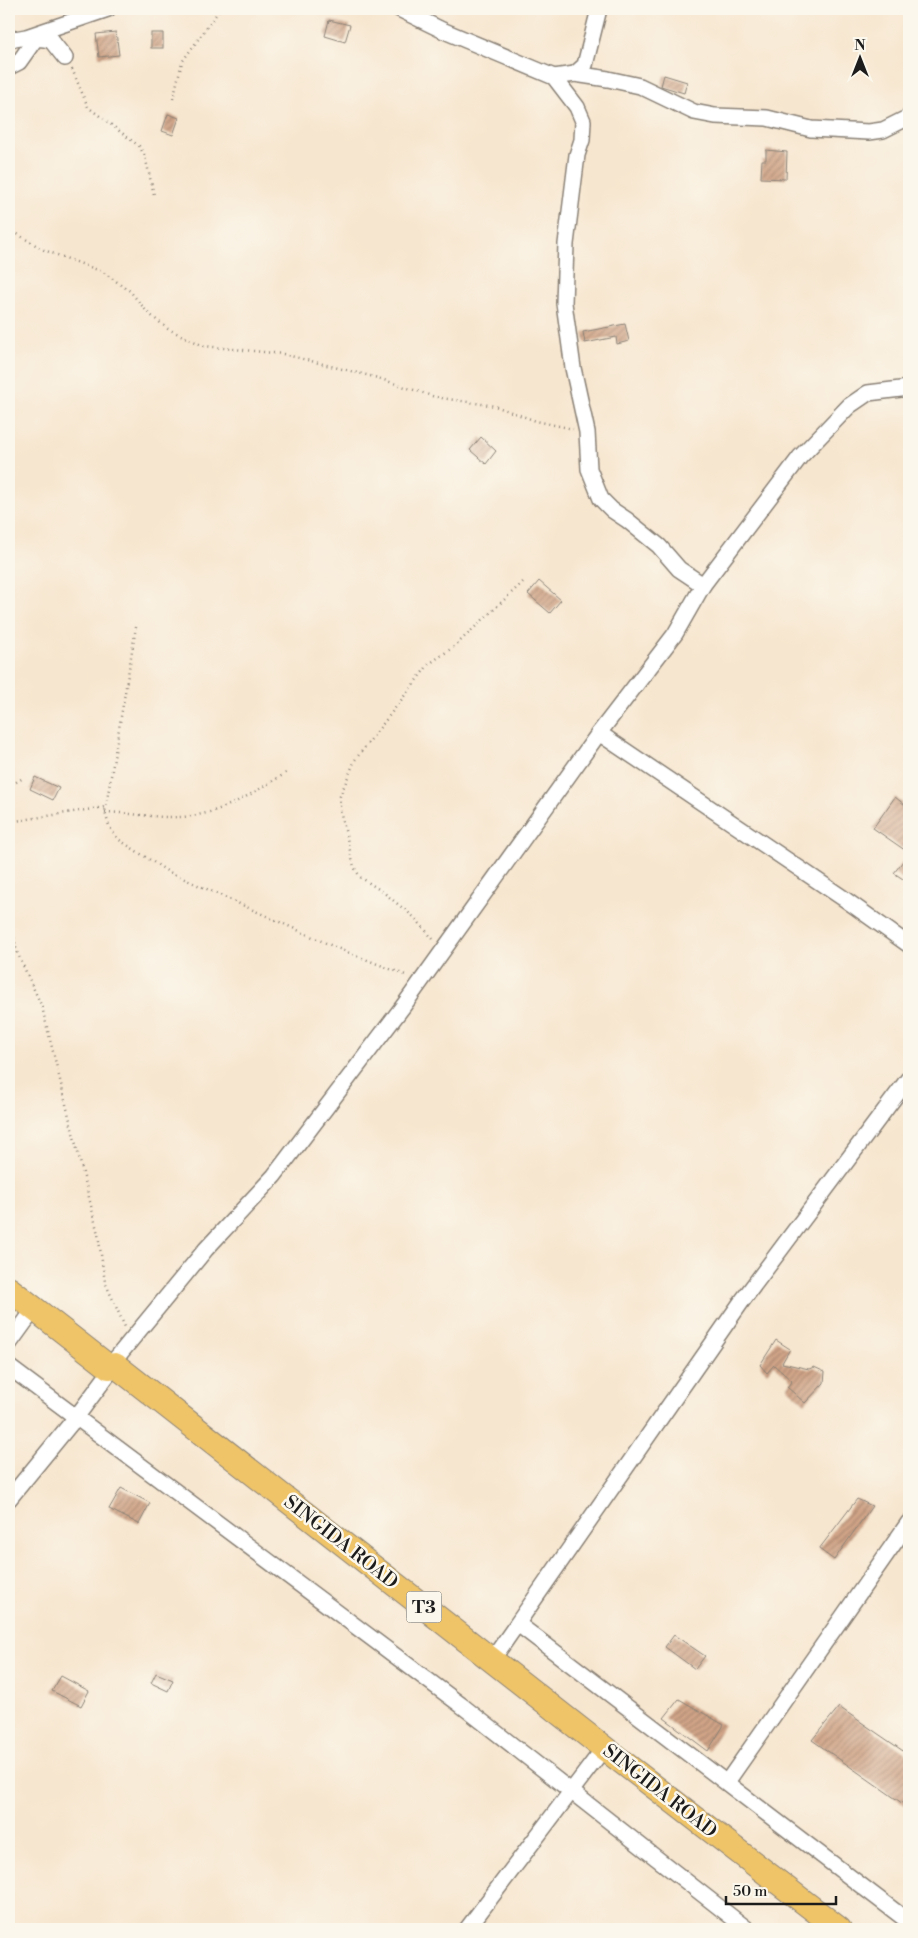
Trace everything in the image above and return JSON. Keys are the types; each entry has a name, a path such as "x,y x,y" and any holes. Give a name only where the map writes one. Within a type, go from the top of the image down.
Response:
{"highway":[{"name":"SINGIDA ROAD","path":"9,1289 112,1366 839,1929"}],"street":[{"path":"9,67 19,62 36,38 48,35 108,9"},
{"path":"399,9 450,34 554,77 577,107 583,121 582,140 576,154 566,244 564,303 573,368 587,432 589,469 601,499 612,510 659,546 679,569 703,584"},
{"path":"575,74 584,64 600,9"},
{"path":"9,40 48,35"},
{"path":"48,35 65,58"},
{"path":"554,77 575,74 640,86 694,112 715,116 767,118 811,129 869,132 883,130 909,117"},
{"path":"9,1499 77,1416 131,1339 206,1249 274,1176 444,952 599,733 675,634 703,584 800,458 849,406 868,393 909,388"},
{"path":"599,733 843,898 909,945"},
{"path":"492,1660 742,1301 909,1078"},
{"path":"9,1344 35,1308"},
{"path":"9,1367 461,1705 747,1929"},
{"path":"727,1782 909,1522"},
{"path":"518,1624 909,1922"},
{"path":"467,1929 604,1748"}],"path":[{"path":"174,99 185,56 220,9"},
{"path":"65,58 71,67 88,107 139,146 145,156 154,195"},
{"path":"9,229 44,250 103,272 130,291 148,312 168,329 204,346 284,354 368,375 435,397 468,400 495,406 536,421 587,432"},
{"path":"444,952 415,918 384,892 360,877 351,857 340,810 340,796 355,760 429,664 455,646 523,582"},
{"path":"136,627 105,807 109,826 118,839 167,871 338,948 422,981"},
{"path":"105,812 182,817 208,813 245,798 286,773"},
{"path":"9,779 13,784 23,778"},
{"path":"105,807 9,822 12,923 17,952 42,1007 96,1225 105,1282 131,1339"}],"building":[{"path":"329,20 350,25 345,42 325,36"},
{"path":"116,32 119,55 99,57 96,34"},
{"path":"151,33 163,33 163,48 151,48"},
{"path":"664,75 687,82 684,93 661,86"},
{"path":"168,114 179,118 173,135 162,131"},
{"path":"766,150 787,152 786,179 761,178 762,160 766,160"},
{"path":"625,324 629,341 617,344 616,337 585,343 583,332"},
{"path":"481,437 496,451 486,464 470,450"},
{"path":"539,581 561,600 550,613 528,594"},
{"path":"35,777 59,788 53,800 30,789"},
{"path":"895,797 909,808 909,853 873,828"},
{"path":"909,853 909,883 894,873"},
{"path":"776,1340 790,1349 782,1363 809,1369 814,1367 825,1372 824,1383 805,1403 787,1387 792,1381 774,1365 767,1373 760,1365"},
{"path":"121,1488 150,1503 139,1524 109,1509"},
{"path":"857,1499 872,1506 834,1560 819,1549"},
{"path":"674,1635 705,1656 695,1669 665,1647"},
{"path":"156,1673 173,1680 168,1691 151,1683"},
{"path":"61,1676 89,1691 81,1706 52,1691"},
{"path":"679,1699 724,1725 708,1751 664,1718"},
{"path":"839,1707 909,1755 909,1808 812,1740"}]}
